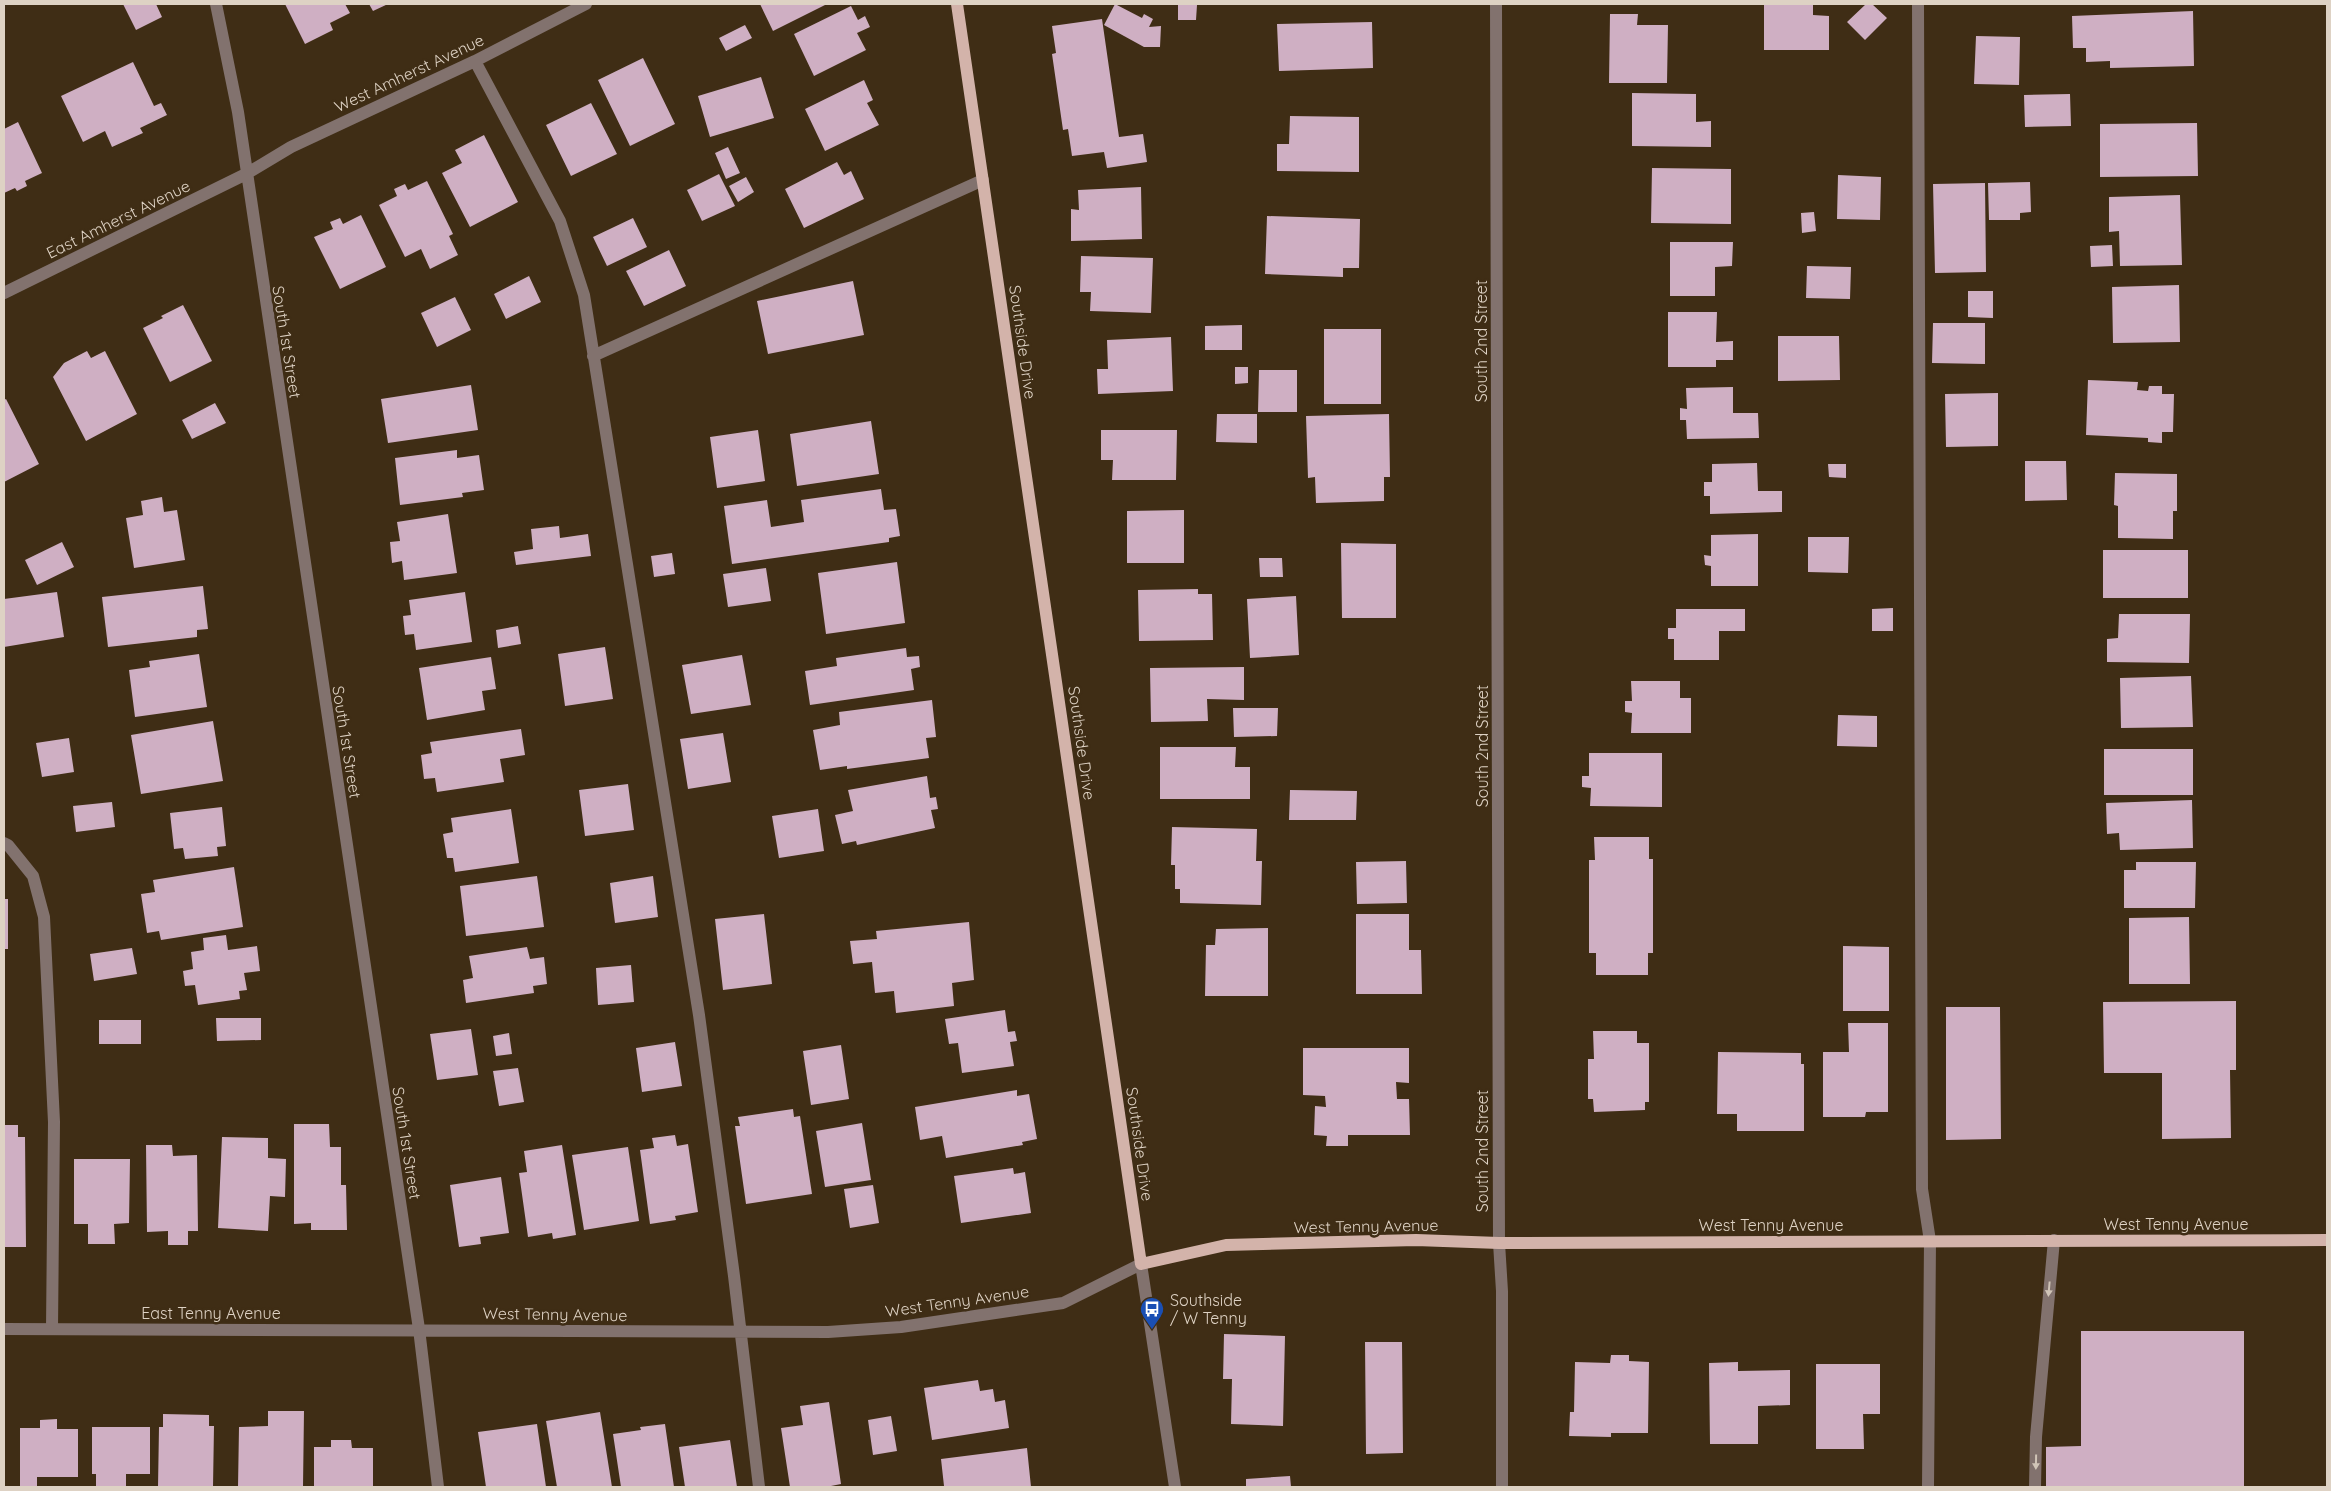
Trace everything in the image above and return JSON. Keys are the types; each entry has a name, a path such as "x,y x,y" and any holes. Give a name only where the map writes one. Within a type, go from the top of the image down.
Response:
{"main road":[{"name":"Southside Drive","path":"957,4 1141,1264"},
{"name":"West Tenny Avenue","path":"1141,1264 1226,1245 1416,1240 1499,1243 2327,1240"}],"street":[{"name":"South 1st Street","path":"216,4 238,112 419,1329 438,1487"},
{"name":"West Amherst Avenue","path":"246,174 291,147 475,60 586,4"},
{"name":"South 2nd Street","path":"1496,4 1499,1243 1502,1290 1502,1487"},
{"path":"1918,4 1922,1189 1930,1241 1928,1487"},
{"path":"475,60 560,222 584,294 699,1015 741,1332 759,1487"},
{"name":"East Amherst Avenue","path":"4,293 246,174"},
{"path":"593,356 983,180"},
{"path":"4,844 8,845 33,876 44,916 54,1122 52,1329"},
{"path":"2035,1487 2036,1437 2054,1240"},
{"name":"West Tenny Avenue","path":"419,1329 828,1332 901,1327 1063,1303 1141,1264"},
{"name":"Southside Drive","path":"1141,1264 1175,1487"},
{"name":"East Tenny Avenue","path":"4,1329 419,1329"}],"building":[{"path":"123,4 156,4 162,17 136,30"},
{"path":"285,4 345,4 350,13 330,23 333,30 305,44"},
{"path":"369,4 388,4 373,11"},
{"path":"760,4 827,4 773,31"},
{"path":"1115,4 1142,18 1144,14 1153,19 1149,27 1161,26 1160,47 1144,47 1104,25"},
{"path":"1764,4 1813,4 1813,15 1829,16 1829,50 1764,50"},
{"path":"1866,4 1872,4 1887,18 1865,40 1847,22"},
{"path":"1178,5 1197,5 1196,20 1178,20"},
{"path":"851,6 858,20 865,16 870,27 857,33 866,50 814,76 794,34"},
{"path":"2193,11 2194,66 2110,68 2110,61 2086,62 2086,48 2073,48 2072,16"},
{"path":"1610,14 1638,14 1637,25 1668,25 1667,83 1609,83"},
{"path":"1102,19 1119,137 1143,134 1147,162 1107,168 1104,152 1072,156 1068,129 1063,130 1052,54 1056,53 1052,26"},
{"path":"1372,22 1373,68 1279,71 1277,24"},
{"path":"745,25 752,38 726,51 719,38"},
{"path":"1976,36 2020,37 2019,85 1974,84"},
{"path":"643,58 675,124 630,146 598,80"},
{"path":"133,62 154,106 161,103 167,115 140,128 143,133 112,147 105,131 83,142 61,96"},
{"path":"761,77 774,118 710,137 698,96"},
{"path":"864,80 873,100 867,103 879,125 825,151 805,109"},
{"path":"1632,93 1696,94 1696,122 1711,121 1711,147 1632,146"},
{"path":"2070,94 2071,126 2025,127 2024,95"},
{"path":"591,103 617,154 571,176 546,125"},
{"path":"1290,116 1359,117 1359,172 1277,171 1277,144 1289,144"},
{"path":"18,122 42,173 25,181 27,186 17,191 15,188 4,193 4,129"},
{"path":"2197,123 2198,176 2100,177 2100,124"},
{"path":"484,135 518,202 470,227 442,173 462,163 455,150"},
{"path":"728,147 740,173 726,179 715,153"},
{"path":"837,162 844,175 851,171 864,199 804,228 785,189"},
{"path":"1652,168 1731,169 1731,224 1651,223"},
{"path":"719,174 735,206 702,221 687,190"},
{"path":"1838,175 1881,177 1880,220 1837,219"},
{"path":"746,177 754,192 738,202 729,186"},
{"path":"427,181 453,234 449,236 458,255 430,269 421,249 405,257 379,205 397,196 394,189 405,184 408,190"},
{"path":"2030,182 2031,212 2020,213 2020,220 1989,220 1988,183"},
{"path":"1985,183 1986,272 1935,273 1933,184"},
{"path":"1141,187 1142,239 1071,241 1071,209 1079,210 1078,190"},
{"path":"2180,195 2182,265 2120,266 2119,231 2109,232 2109,197"},
{"path":"1814,212 1816,231 1802,233 1801,213"},
{"path":"361,215 386,267 340,289 314,237 333,229 330,222 340,218 343,224"},
{"path":"1267,216 1360,219 1359,268 1343,268 1343,277 1265,274"},
{"path":"633,218 647,247 607,266 593,237"},
{"path":"1670,242 1733,242 1732,266 1715,267 1715,296 1670,296"},
{"path":"2112,245 2113,266 2091,267 2090,246"},
{"path":"669,250 686,286 644,306 626,271"},
{"path":"1081,256 1153,258 1151,313 1090,311 1091,292 1080,292"},
{"path":"1807,266 1851,267 1850,299 1806,298"},
{"path":"529,276 541,302 506,319 494,294"},
{"path":"853,281 864,335 768,354 757,301"},
{"path":"2179,285 2180,342 2113,343 2112,287"},
{"path":"1968,291 1993,291 1993,318 1968,317"},
{"path":"455,297 471,330 437,347 421,313"},
{"path":"183,305 212,361 170,382 143,328"},
{"path":"1668,312 1717,312 1716,342 1733,341 1733,360 1716,360 1716,367 1668,367"},
{"path":"1933,323 1985,323 1985,364 1932,363"},
{"path":"1242,325 1242,350 1205,350 1205,326"},
{"path":"1324,329 1381,329 1381,404 1324,404"},
{"path":"1778,336 1839,336 1840,380 1778,381"},
{"path":"1171,337 1173,391 1098,394 1097,369 1108,369 1107,340"},
{"path":"87,351 91,358 105,351 137,414 86,441 53,377 64,363"},
{"path":"1235,367 1248,367 1248,383 1235,384"},
{"path":"1259,370 1297,370 1297,412 1258,412"},
{"path":"2088,380 2138,382 2137,390 2148,391 2149,386 2162,386 2162,394 2174,394 2173,432 2162,432 2162,443 2148,442 2148,438 2086,435"},
{"path":"471,385 478,430 388,443 381,399"},
{"path":"1733,387 1733,413 1758,413 1759,438 1687,439 1686,420 1680,420 1680,408 1687,409 1686,388"},
{"path":"1998,393 1998,446 1946,447 1945,394"},
{"path":"6,399 39,464 4,482 4,400"},
{"path":"215,403 226,423 192,439 182,420"},
{"path":"1217,414 1257,414 1257,443 1216,442"},
{"path":"1389,414 1390,477 1384,477 1384,501 1316,503 1315,477 1308,478 1306,416"},
{"path":"871,421 879,474 797,486 790,434"},
{"path":"758,430 765,481 717,488 710,437"},
{"path":"1101,430 1177,430 1176,480 1112,480 1113,460 1101,460"},
{"path":"457,450 457,458 479,455 484,490 462,493 463,497 400,505 395,458"},
{"path":"2025,461 2066,461 2067,500 2025,501"},
{"path":"1757,463 1758,491 1782,491 1782,512 1710,514 1710,496 1704,496 1704,482 1712,482 1712,464"},
{"path":"1828,464 1846,464 1846,478 1829,477"},
{"path":"2115,473 2177,474 2177,511 2173,511 2173,539 2118,538 2118,506 2114,505"},
{"path":"881,489 884,510 896,509 900,536 889,538 889,542 732,564 724,506 767,500 771,527 804,522 801,500"},
{"path":"162,497 164,512 177,510 185,560 134,568 126,518 143,515 141,501"},
{"path":"1184,510 1184,563 1127,563 1127,511"},
{"path":"448,514 457,573 404,580 402,561 392,563 390,542 400,541 397,522"},
{"path":"559,526 560,538 588,534 591,556 516,565 514,552 533,549 531,529"},
{"path":"1758,534 1758,586 1711,586 1711,566 1705,565 1704,555 1711,556 1711,535"},
{"path":"1808,537 1849,537 1848,573 1808,572"},
{"path":"62,542 74,567 37,585 25,560"},
{"path":"1341,543 1396,544 1396,618 1342,618"},
{"path":"2103,550 2188,550 2188,598 2103,598"},
{"path":"672,553 675,574 654,577 651,556"},
{"path":"1259,558 1282,558 1283,577 1260,577"},
{"path":"897,562 905,623 826,634 818,573"},
{"path":"766,568 771,601 728,607 723,574"},
{"path":"203,586 208,629 197,630 197,637 108,647 102,597"},
{"path":"1198,589 1198,594 1212,594 1213,640 1139,641 1138,590"},
{"path":"57,592 64,637 4,647 4,599"},
{"path":"465,592 472,642 416,650 414,634 405,635 403,616 411,615 409,600"},
{"path":"1296,596 1299,655 1250,658 1247,599"},
{"path":"1893,608 1893,631 1872,631 1872,609"},
{"path":"1676,609 1745,609 1745,631 1719,631 1719,660 1674,660 1674,639 1668,639 1668,628 1676,628"},
{"path":"2119,614 2190,614 2189,663 2107,662 2107,639 2118,638"},
{"path":"518,626 521,644 498,648 496,630"},
{"path":"605,647 613,699 565,706 558,654"},
{"path":"906,648 907,657 919,656 920,667 911,669 914,690 810,705 805,671 837,666 836,658"},
{"path":"199,654 207,707 135,717 129,670 150,667 149,661"},
{"path":"742,655 751,705 691,714 682,665"},
{"path":"491,657 496,689 482,691 485,710 427,720 419,668"},
{"path":"1244,667 1244,700 1207,699 1208,721 1151,722 1150,668"},
{"path":"2191,676 2193,727 2121,728 2120,678"},
{"path":"1631,681 1680,681 1680,698 1691,698 1691,733 1631,733 1632,713 1625,712 1625,701 1632,701"},
{"path":"932,700 936,737 926,738 929,758 847,769 847,766 820,770 813,730 840,725 839,712"},
{"path":"1233,708 1278,708 1277,736 1234,737"},
{"path":"1838,715 1877,716 1877,747 1837,746"},
{"path":"213,721 223,781 141,794 131,735"},
{"path":"521,729 525,755 500,759 504,782 437,792 435,778 424,779 421,755 432,753 430,742"},
{"path":"723,733 731,782 688,789 680,739"},
{"path":"69,738 74,772 42,777 36,743"},
{"path":"1160,747 1236,747 1235,767 1250,767 1250,799 1160,799"},
{"path":"2104,749 2193,749 2193,795 2104,795"},
{"path":"1589,753 1662,753 1662,807 1590,806 1591,788 1582,787 1582,776 1589,776"},
{"path":"927,776 930,798 936,797 938,809 931,810 935,828 857,845 856,841 842,844 835,815 853,811 848,790"},
{"path":"628,784 634,830 585,836 579,790"},
{"path":"1290,790 1357,791 1356,820 1289,820"},
{"path":"2192,800 2193,848 2120,850 2119,833 2107,834 2106,803"},
{"path":"112,802 115,827 76,832 73,806"},
{"path":"222,807 226,846 217,847 218,856 185,859 183,848 174,849 170,813"},
{"path":"511,809 519,863 455,872 453,858 447,858 443,834 453,832 451,818"},
{"path":"818,809 824,851 779,858 772,816"},
{"path":"1172,827 1257,829 1256,861 1262,861 1261,905 1180,903 1180,889 1175,889 1175,865 1171,865"},
{"path":"1594,837 1649,837 1649,859 1653,859 1653,953 1648,953 1648,975 1596,975 1596,953 1589,953 1589,860 1595,860"},
{"path":"1406,861 1407,903 1357,904 1356,862"},
{"path":"2136,862 2196,862 2195,908 2124,908 2124,870 2136,870"},
{"path":"234,867 243,927 161,940 159,931 147,933 141,894 155,892 153,880"},
{"path":"537,876 544,927 466,936 460,886"},
{"path":"653,876 658,917 615,923 610,883"},
{"path":"4,899 8,899 8,949 4,949"},
{"path":"764,914 772,984 723,990 715,919"},
{"path":"1356,914 1409,914 1409,950 1421,950 1422,994 1356,994"},
{"path":"2189,917 2190,984 2129,984 2129,918"},
{"path":"969,922 974,980 952,983 954,1006 896,1013 894,991 875,993 872,962 853,964 850,941 877,939 876,931"},
{"path":"1268,928 1268,996 1205,996 1206,945 1215,945 1216,929"},
{"path":"226,935 228,950 257,946 260,971 244,973 247,990 239,991 240,999 198,1005 195,985 185,986 183,971 193,969 191,952 204,950 203,938"},
{"path":"1843,946 1889,947 1889,1011 1843,1011"},
{"path":"527,947 530,959 544,957 547,984 533,986 534,993 466,1003 463,980 473,978 469,956"},
{"path":"132,948 137,974 94,981 90,954"},
{"path":"631,965 634,1002 598,1005 596,968"},
{"path":"2236,1001 2236,1070 2230,1070 2231,1138 2162,1139 2162,1073 2104,1073 2103,1002"},
{"path":"1946,1007 2000,1007 2001,1139 1946,1140"},
{"path":"1005,1010 1008,1032 1015,1031 1017,1041 1010,1042 1014,1066 962,1073 958,1043 949,1044 945,1019"},
{"path":"216,1018 261,1018 261,1040 217,1041"},
{"path":"99,1020 141,1020 141,1044 99,1044"},
{"path":"1848,1023 1888,1023 1888,1112 1866,1112 1865,1117 1823,1117 1823,1052 1849,1052"},
{"path":"471,1029 478,1075 437,1080 430,1034"},
{"path":"1593,1031 1637,1031 1637,1043 1649,1043 1649,1102 1645,1102 1645,1110 1594,1112 1593,1099 1588,1099 1588,1059 1594,1059"},
{"path":"509,1033 512,1054 496,1056 493,1036"},
{"path":"675,1042 682,1086 642,1092 636,1048"},
{"path":"841,1045 849,1099 811,1105 803,1051"},
{"path":"1303,1048 1409,1048 1409,1083 1396,1082 1397,1099 1409,1099 1410,1135 1348,1135 1348,1146 1326,1146 1327,1136 1314,1135 1315,1106 1326,1107 1325,1096 1303,1095"},
{"path":"1718,1052 1801,1053 1801,1064 1804,1064 1804,1131 1737,1131 1737,1114 1717,1114"},
{"path":"518,1068 524,1102 499,1106 493,1071"},
{"path":"1017,1090 1017,1096 1029,1094 1037,1139 1022,1142 1023,1145 946,1158 942,1136 920,1140 915,1107"},
{"path":"793,1109 794,1117 800,1116 812,1194 746,1204 735,1126 740,1126 738,1117"},
{"path":"862,1123 871,1180 825,1187 816,1131"},
{"path":"294,1124 329,1124 330,1147 341,1147 341,1185 346,1185 347,1230 311,1230 311,1223 294,1224"},
{"path":"4,1125 18,1125 18,1137 25,1137 26,1247 4,1247"},
{"path":"675,1135 677,1146 688,1144 698,1212 675,1216 676,1220 650,1224 640,1150 654,1148 652,1138"},
{"path":"222,1137 268,1138 268,1158 286,1159 285,1197 270,1196 268,1231 218,1228"},
{"path":"146,1145 172,1145 173,1156 197,1155 198,1231 188,1231 188,1245 168,1245 168,1231 147,1232"},
{"path":"562,1145 576,1235 553,1239 552,1233 528,1237 519,1173 527,1172 524,1151"},
{"path":"628,1147 639,1221 584,1230 572,1155"},
{"path":"74,1159 130,1159 129,1223 114,1224 115,1244 88,1244 88,1224 74,1224"},
{"path":"1013,1168 1014,1174 1025,1172 1031,1213 961,1223 954,1176"},
{"path":"501,1177 509,1233 480,1237 481,1244 459,1247 450,1185"},
{"path":"873,1185 879,1223 850,1228 844,1189"},
{"path":"2081,1331 2244,1331 2244,1487 2046,1487 2046,1447 2081,1446"},
{"path":"1224,1334 1285,1336 1283,1426 1231,1424 1232,1379 1223,1379"},
{"path":"1365,1342 1402,1342 1403,1453 1366,1454"},
{"path":"1611,1355 1629,1355 1629,1361 1649,1362 1648,1433 1611,1433 1611,1437 1569,1436 1570,1412 1574,1412 1575,1362 1610,1363"},
{"path":"1738,1362 1738,1371 1790,1370 1790,1405 1758,1406 1758,1444 1710,1444 1709,1363"},
{"path":"1816,1364 1880,1364 1880,1414 1863,1414 1864,1449 1816,1449"},
{"path":"978,1380 980,1391 993,1389 995,1402 1005,1400 1009,1428 932,1440 924,1388"},
{"path":"829,1402 841,1484 826,1487 790,1487 781,1428 803,1425 800,1406"},
{"path":"268,1411 304,1411 303,1487 238,1487 239,1427 268,1426"},
{"path":"600,1412 612,1487 557,1487 546,1421"},
{"path":"163,1414 209,1415 209,1426 214,1426 213,1487 158,1487 159,1427 163,1427"},
{"path":"891,1416 897,1451 873,1455 868,1420"},
{"path":"57,1419 57,1429 78,1429 78,1477 37,1477 37,1487 20,1487 20,1428 40,1428 40,1420"},
{"path":"537,1424 546,1487 486,1487 478,1432"},
{"path":"665,1424 674,1487 621,1487 613,1434 641,1430 640,1427"},
{"path":"92,1427 150,1427 150,1474 126,1474 126,1487 96,1487 96,1474 92,1474"},
{"path":"331,1440 351,1440 352,1448 373,1448 373,1487 314,1487 314,1447 331,1447"},
{"path":"730,1440 737,1487 685,1487 679,1447"},
{"path":"1027,1448 1031,1487 940,1487 944,1486 941,1459"},
{"path":"1290,1476 1291,1487 1246,1487 1246,1479"}],"place":[{"name":"Southside / W Tenny","path":"1152,1330"}]}
